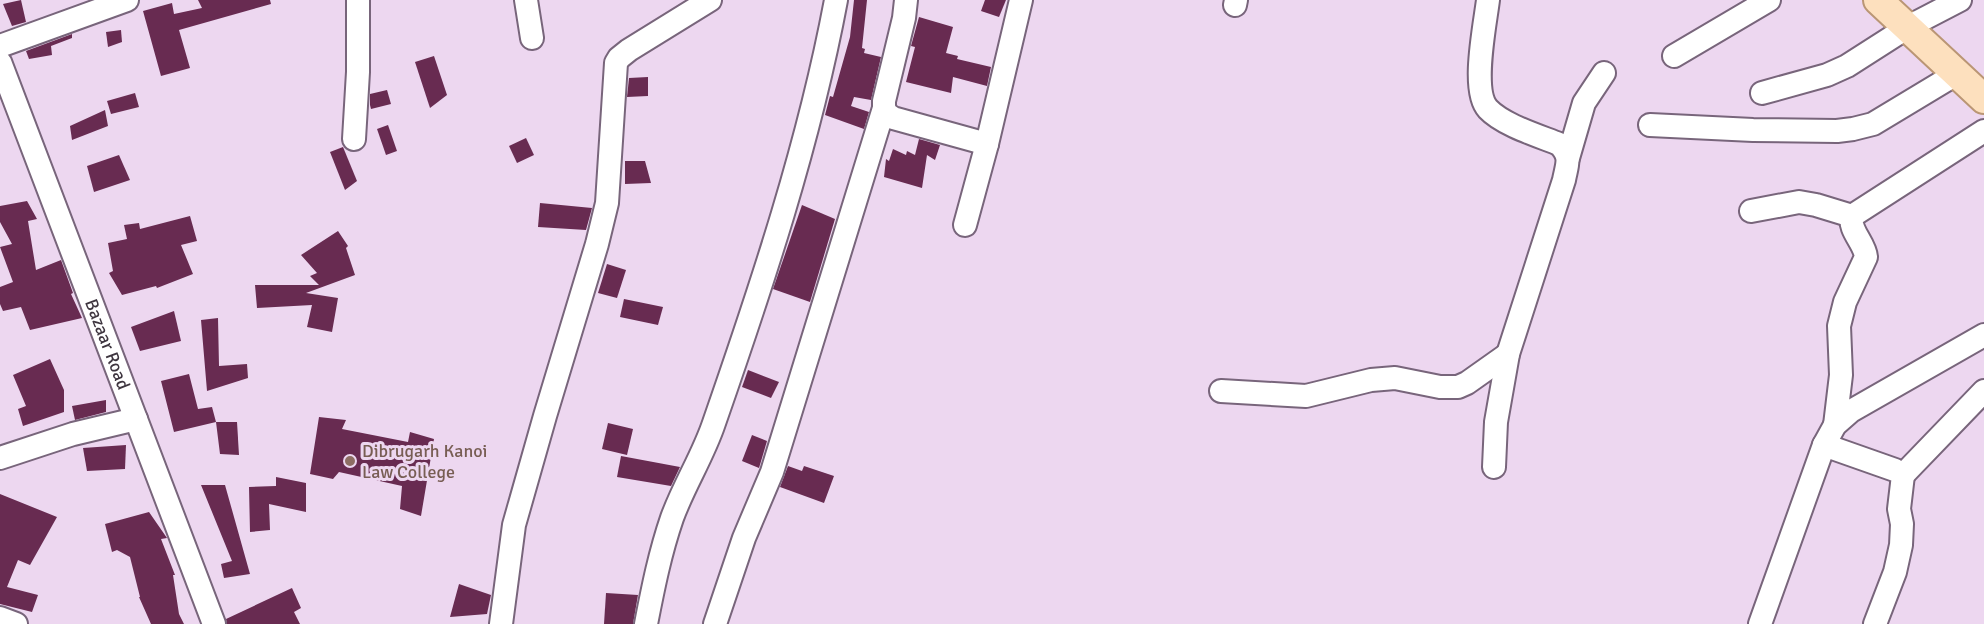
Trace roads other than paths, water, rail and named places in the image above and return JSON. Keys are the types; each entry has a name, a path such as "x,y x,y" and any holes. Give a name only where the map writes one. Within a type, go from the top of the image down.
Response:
{"main road":[{"path":"1878,0 1984,99"}],"street":[{"path":"0,46 127,0"},
{"path":"354,139 358,72 358,0"},
{"path":"526,0 531,38"},
{"path":"501,624 514,525 607,203 616,63 629,50 710,0"},
{"path":"646,624 655,578 672,518 713,426 781,219 815,93 836,0"},
{"path":"715,624 744,538 772,472 884,108 885,93 904,18 906,0"},
{"path":"965,225 1021,0"},
{"path":"1488,0 1479,75 1486,108 1498,117 1559,144 1565,150 1568,158"},
{"path":"1674,56 1769,0"},
{"path":"1762,93 1827,75 1847,66 1908,27 1960,0"},
{"name":"Bazaar Road","path":"0,62 214,624"},
{"path":"1494,466 1496,422 1508,354 1564,180 1584,103 1604,73"},
{"path":"1650,125 1798,131 1853,129 1873,124 1956,74"},
{"path":"884,108 893,118 987,144"},
{"path":"1751,211 1799,202 1852,216 1984,131"},
{"path":"1760,624 1829,435 1841,375 1839,326 1845,302 1866,257 1851,224 1852,216"},
{"path":"1829,435 1851,411 1984,335"},
{"path":"1221,391 1306,396 1371,380 1395,378 1440,387 1458,387 1508,354"},
{"path":"1875,624 1895,572 1901,544 1902,524 1899,509 1903,475 1984,391"},
{"path":"0,458 73,434 136,419"},
{"path":"1829,435 1903,475"},
{"path":"0,618 16,624"}],"place":[{"name":"Dibrugarh Kanoi Law College","path":"350,461"}]}
